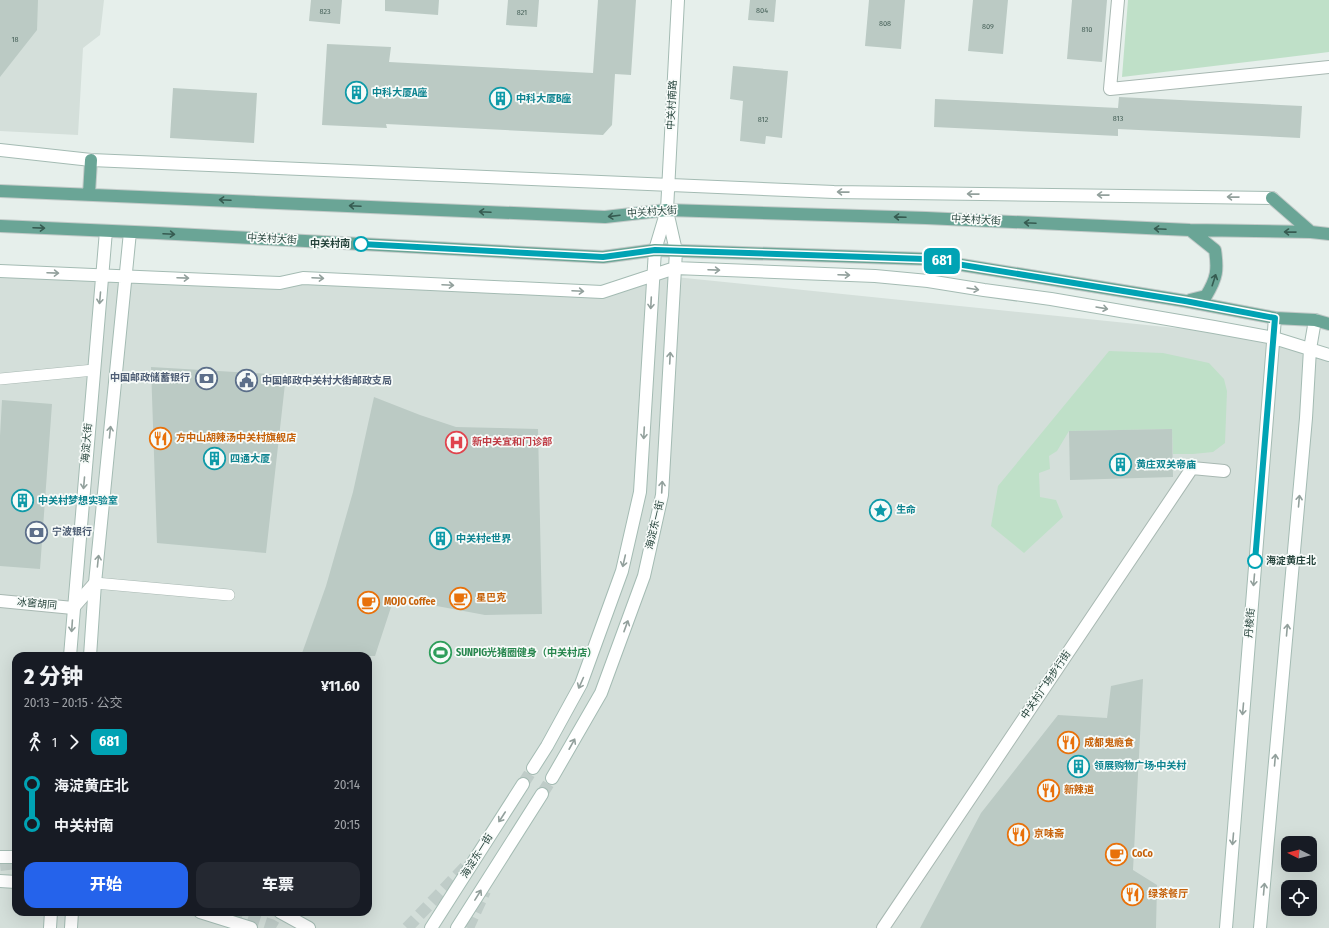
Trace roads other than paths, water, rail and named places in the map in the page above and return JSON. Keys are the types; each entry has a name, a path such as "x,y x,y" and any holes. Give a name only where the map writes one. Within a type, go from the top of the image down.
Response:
{"main road":[{"path":"89,194 91,160"},
{"name":"中关村大街","path":"0,191 605,217 667,210 926,218 1190,230 1311,232 1329,234"},
{"path":"1272,198 1311,232"},
{"name":"中关村大街","path":"0,226 603,257 655,250 926,259 1185,301 1275,318 1315,320 1329,324"},
{"path":"1185,301 1206,296 1214,282 1217,265 1215,250 1190,230"}],"street":[{"name":"中关村南路","path":"667,210 678,0"},
{"path":"1118,0 1110,89 1329,67"},
{"path":"0,150 91,160 834,192 1272,198"},
{"path":"534,768 581,684 622,571 640,492 655,250 667,210"},
{"name":"海淀东一街","path":"552,778 601,693 644,576 662,494 676,251 667,210"},
{"name":"海淀大街","path":"70,652 106,231"},
{"path":"90,652 95,583 130,232"},
{"path":"0,271 280,283 303,278 602,292 675,268 875,276 928,281 1051,299 1274,338 1329,355"},
{"name":"丹棱街","path":"1226,928 1275,318"},
{"path":"1260,928 1306,418 1310,349 1315,320"},
{"name":"中关村广场步行街","path":"883,928 1192,468 1224,471"},
{"path":"73,608 95,583"},
{"name":"冰窖胡同","path":"0,601 73,608"},
{"name":"海淀东一街","path":"431,928 523,784"},
{"path":"457,928 542,794"},
{"path":"0,856 12,858"},
{"path":"0,881 12,882"},
{"path":"50,928 51,916"},
{"path":"71,928 72,916"},
{"path":"213,916 251,928"},
{"path":"287,916 309,928"}],"lane":[{"path":"0,379 94,370"},
{"path":"95,583 229,595"}],"tunnel":[{"path":"523,784 533,768"},
{"path":"542,794 552,778"},
{"path":"407,928 469,863"},
{"path":"0,865 12,864"},
{"path":"468,928 485,891"},
{"path":"243,916 276,928"}],"place":[{"name":"中科大厦A座","path":"356,93"},
{"name":"中科大厦B座","path":"500,99"},
{"name":"中关村南","path":"361,244"},
{"name":"中国邮政储蓄银行","path":"206,378"},
{"name":"中国邮政中关村大街邮政支局","path":"247,381"},
{"name":"方中山胡辣汤中关村旗舰店","path":"160,438"},
{"name":"新中关宜和门诊部","path":"456,442"},
{"name":"四通大厦","path":"215,459"},
{"name":"黄庄双关帝庙","path":"1121,465"},
{"name":"中关村梦想实验室","path":"23,501"},
{"name":"生命","path":"880,510"},
{"name":"宁波银行","path":"37,532"},
{"name":"中关村e世界","path":"440,539"},
{"name":"海淀黄庄北","path":"1255,561"},
{"name":"星巴克","path":"460,598"},
{"name":"MOJO Coffee","path":"368,602"},
{"name":"SUNPIG光猪圈健身（中关村店）","path":"441,653"},
{"name":"成都鬼瘾食","path":"1068,743"},
{"name":"领展购物广场·中关村","path":"1078,766"},
{"name":"新辣道","path":"1048,790"},
{"name":"京味斋","path":"1019,834"},
{"name":"CoCo","path":"1117,854"},
{"name":"绿茶餐厅","path":"1132,894"}]}
